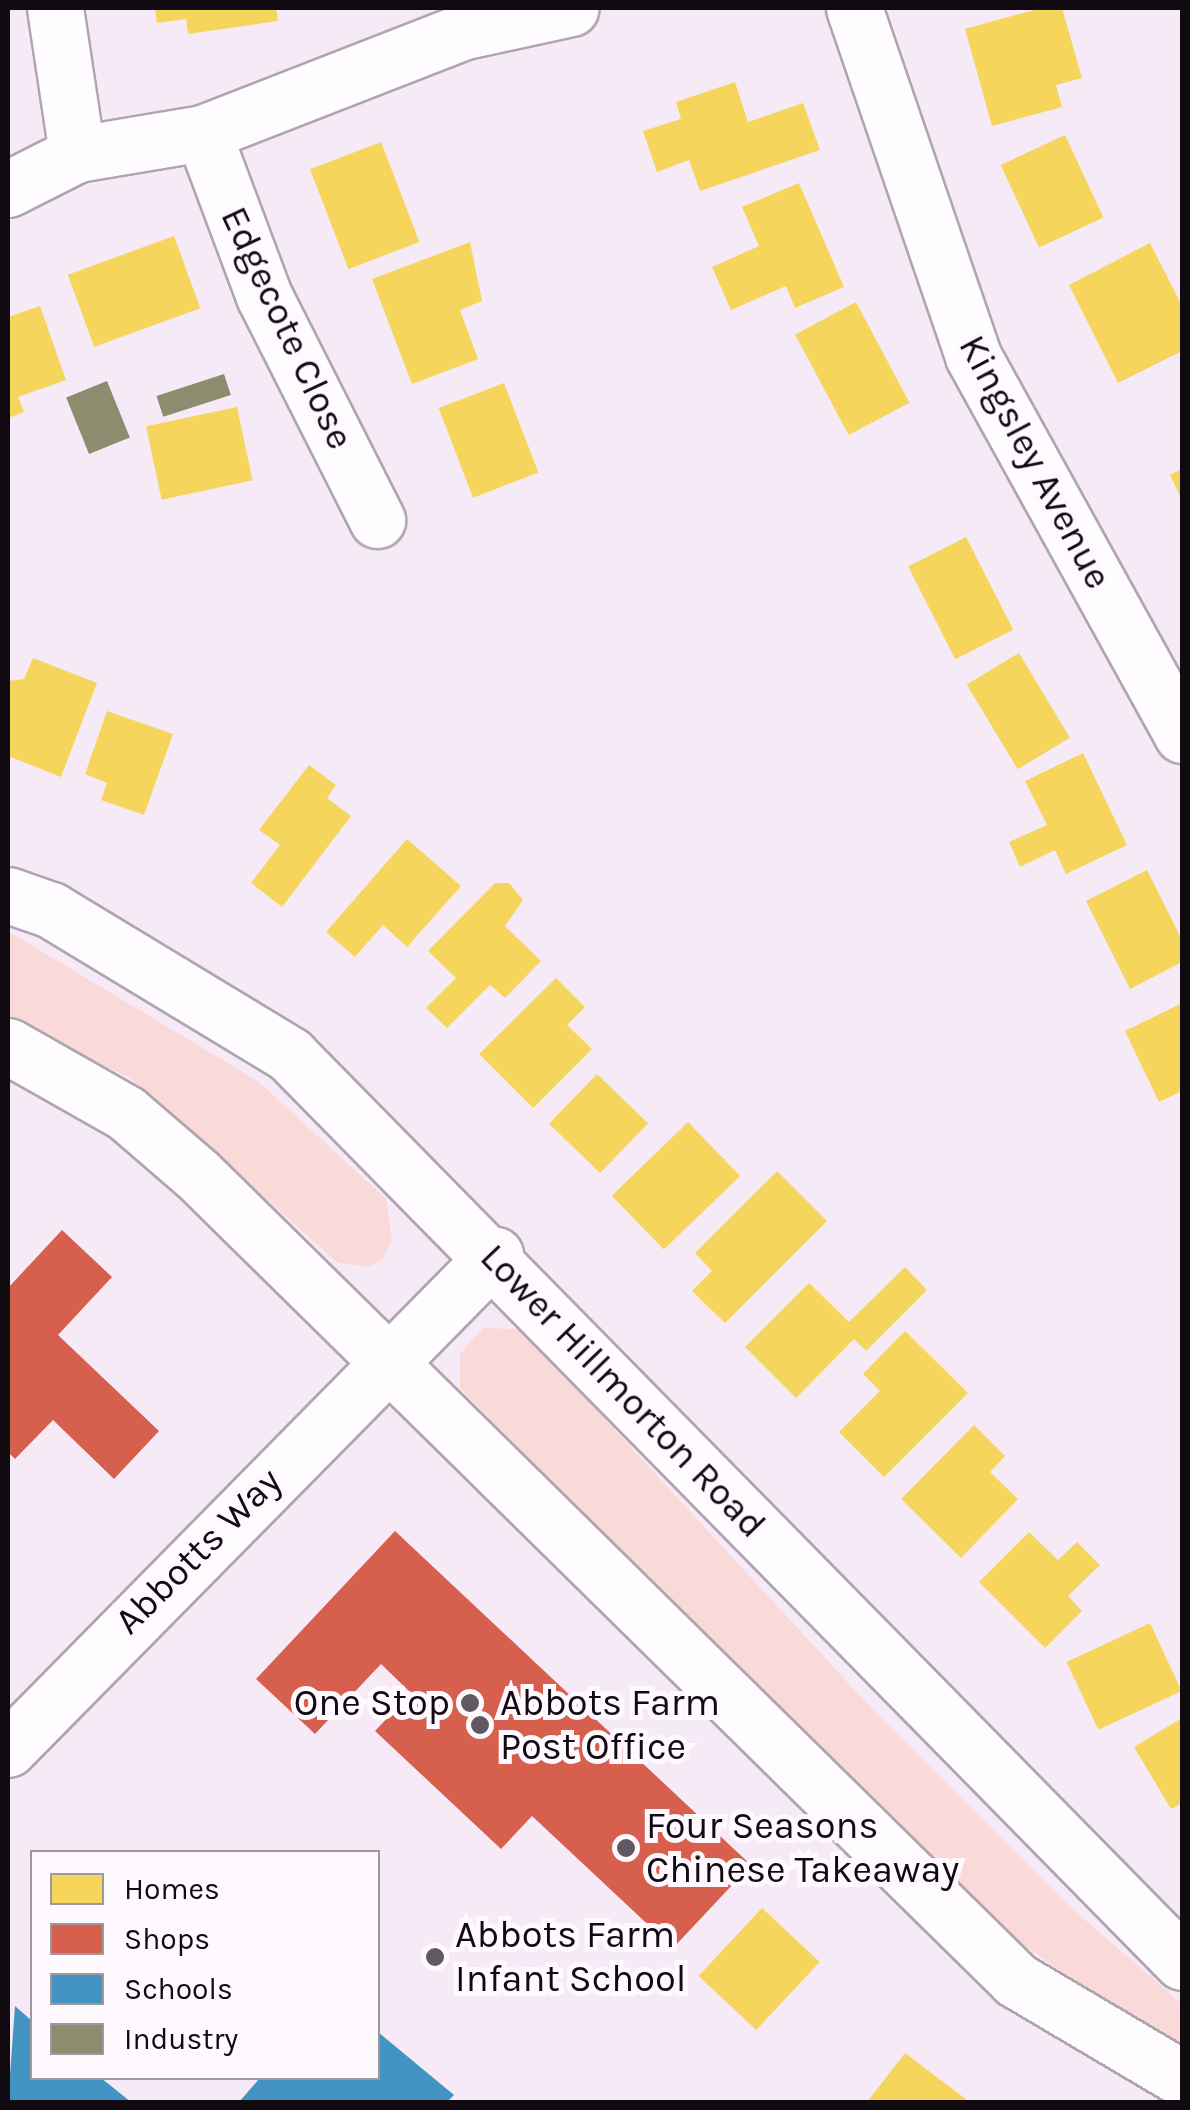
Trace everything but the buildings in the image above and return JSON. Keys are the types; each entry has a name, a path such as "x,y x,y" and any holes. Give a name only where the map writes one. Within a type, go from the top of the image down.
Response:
{"street":[{"path":"56,8 77,154"},
{"path":"8,189 77,154 202,134 465,32 571,8"},
{"name":"Kingsley Avenue","path":"854,8 973,356 1182,734"},
{"name":"Edgecote Close","path":"202,134 264,296 377,520"},
{"name":"Lower Hillmorton Road","path":"8,895 52,910 290,1055 495,1255 1182,1962"},
{"path":"8,1046 126,1113 392,1358 1016,1980 1182,2078"},
{"name":"Abbotts Way","path":"8,1750 104,1646 495,1255"}],"shaded area":[{"path":"8,931 259,1082 386,1199 392,1239 384,1257 370,1267 338,1263 130,1078 8,1020"},
{"path":"483,1328 522,1329 873,1710 1069,1906 1182,2004 1182,2045 1138,2026 996,1925 787,1724 460,1388 460,1354"}],"place":[{"name":"One Stop","path":"470,1703"},
{"name":"Abbots Farm Post Office","path":"480,1725"},
{"name":"Four Seasons Chinese Takeaway","path":"626,1848"},
{"name":"Abbots Farm Infant School","path":"435,1957"}]}
